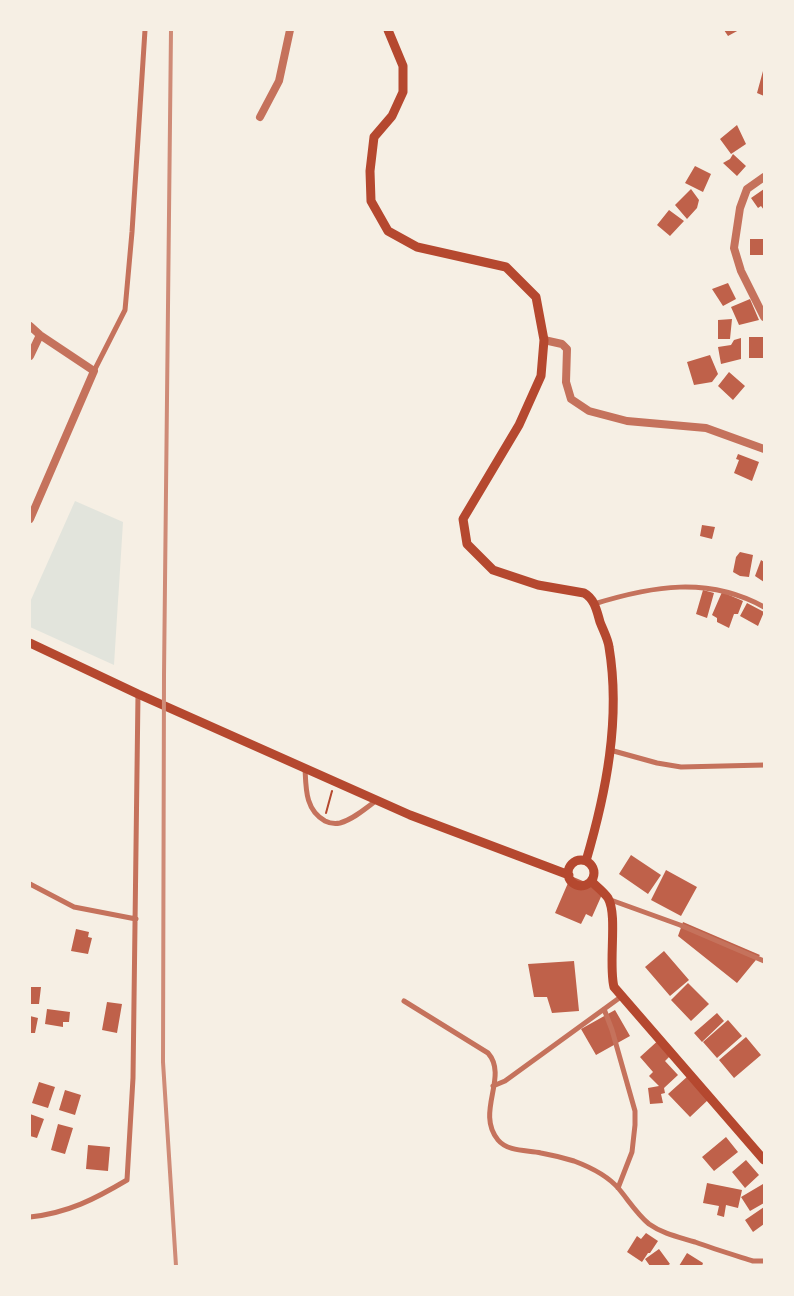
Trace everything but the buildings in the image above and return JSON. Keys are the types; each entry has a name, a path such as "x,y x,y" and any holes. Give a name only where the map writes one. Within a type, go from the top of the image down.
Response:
{"main road":[{"path":"388,30 402,66 403,92 392,116 374,138 370,171 371,201 388,231 417,247 506,267 536,297 544,340 541,376 520,425 463,519 467,544 493,570 538,585 584,593 594,604 609,646 614,715 606,778 586,862"},
{"path":"30,644 410,815 569,875"},
{"path":"578,861 586,862 594,870 593,878 588,884 580,886 572,882 569,870 578,861"},
{"path":"591,881 608,898 612,918 611,976 614,987 764,1160"}],"street":[{"path":"30,519 94,371 125,310 145,30"},
{"path":"260,117 280,81 290,30"},
{"path":"764,177 747,189 740,208 734,248 741,271 764,317"},
{"path":"30,326 40,335 94,371"},
{"path":"30,356 40,335"},
{"path":"544,340 562,344 567,348 566,382 571,399 589,411 627,421 706,428 764,449"},
{"path":"594,604 642,590 686,586 732,594 764,607"},
{"path":"30,1217 54,1214 74,1208 127,1180 134,1078 138,694"},
{"path":"610,750 656,763 681,767 764,765"},
{"path":"305,768 308,801 313,811 324,820 336,823 341,822 377,800"},
{"path":"30,884 74,907 136,919"},
{"path":"608,898 680,925 764,960"},
{"path":"493,1086 505,1081 622,996"},
{"path":"404,1001 488,1053 496,1066 496,1080 490,1103 491,1120 494,1134 502,1144 512,1149 543,1153 574,1162 600,1174 618,1188 641,1217 665,1233 753,1261 764,1261"},
{"path":"604,1009 612,1030 635,1111 632,1152 618,1188"}],"path":[{"path":"324,820 335,781"}],"shaded area":[{"path":"75,501 123,522 114,665 30,627 30,602"}],"railway":[{"path":"171,30 164,675 163,1062 176,1266"}]}
